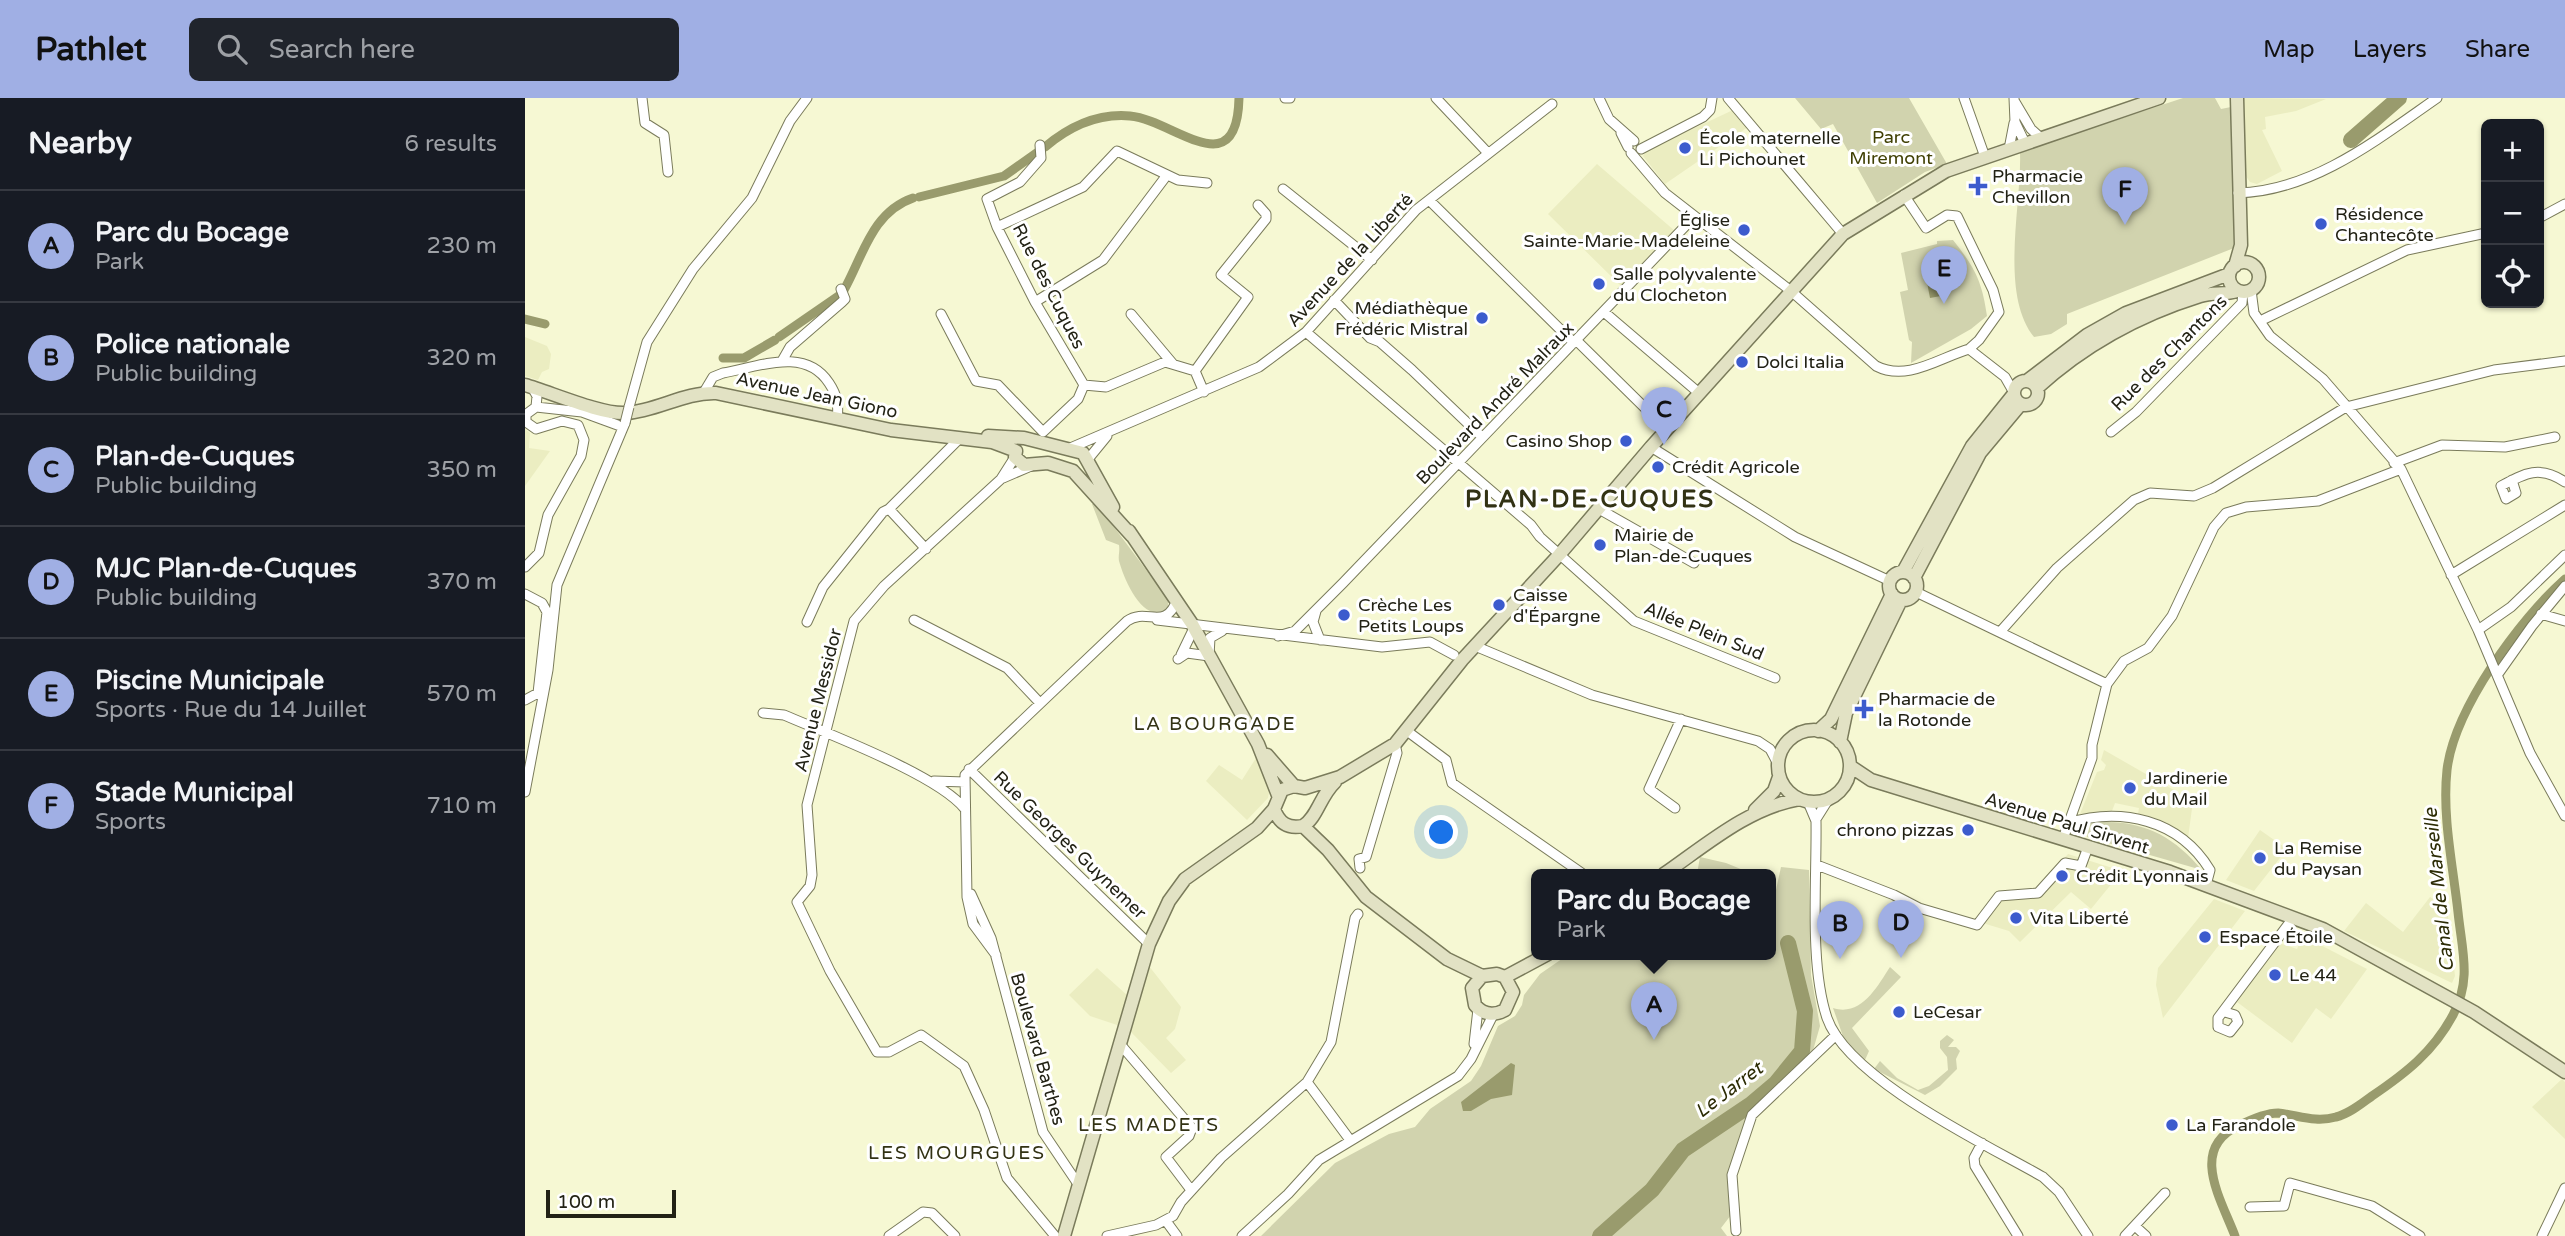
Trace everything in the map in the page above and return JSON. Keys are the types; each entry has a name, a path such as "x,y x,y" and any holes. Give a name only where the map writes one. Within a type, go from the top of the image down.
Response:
{"street":[{"path":"642,98 645,122 664,135 668,172"},
{"path":"525,792 548,670 557,585 625,418 647,342 693,269 752,198 790,121 807,98"},
{"path":"1285,98 1290,98"},
{"path":"1436,98 1487,152"},
{"path":"1599,98 1609,119 1635,147 1643,167 1665,193 1791,291 1884,370 1904,372 1969,349 1999,312 1993,290 1957,216 1947,215 1926,228 1904,195"},
{"path":"1635,147 1703,117 1710,110 1712,98"},
{"path":"1728,98 1843,234"},
{"path":"1964,98 1985,157"},
{"path":"1278,795 1340,777 1395,744 1475,646 1843,234 1946,171 2009,149 2031,138 2159,98"},
{"path":"2231,98 2238,105 2241,245 2232,270 2231,284 2244,291 2254,313 2276,341 2323,379 2398,466 2496,669 2530,753 2565,816"},
{"path":"2238,193 2276,190 2341,162 2437,98"},
{"path":"2009,149 2015,122 2014,100"},
{"path":"2014,100 2031,138"},
{"name":"Avenue de la Liberté","path":"1068,450 1259,367 1306,332 1429,200 1487,152 1552,104"},
{"path":"2015,122 2031,138"},
{"path":"997,227 987,199 1020,182 1031,171 1041,149"},
{"name":"Rue des Cuques","path":"1084,385 1035,302 997,227 1083,187 1117,151 1178,180 1207,183"},
{"path":"1035,302 1103,260 1167,175"},
{"path":"1283,189 1372,260"},
{"path":"1429,200 1645,408 1670,426"},
{"path":"2544,215 2565,204"},
{"path":"1195,371 1248,297 1221,275 1266,219 1266,214 1258,205"},
{"name":"Boulevard André Malraux","path":"1278,636 1295,631 1317,609 1694,217"},
{"path":"2260,321 2407,250 2481,234"},
{"path":"2022,390 2130,323 2198,297 2244,291 2259,280 2257,271 2241,245"},
{"path":"1749,817 1774,791 1779,778 1781,752 1794,737 1818,731 1831,719 1894,592 1908,575 1972,446 2022,390 2087,335 2126,313 2251,264"},
{"name":"Rue des Chantons","path":"2111,432 2136,412 2242,303 2244,291"},
{"path":"782,361 790,347 842,302 842,292"},
{"path":"1334,300 1370,338 1380,342 1412,370 1482,437"},
{"path":"1604,312 1699,393"},
{"path":"941,314 976,381 998,385 1039,431 1043,432 1078,400 1084,385 1106,387 1165,362 1195,371 1204,392"},
{"path":"1131,314 1173,364"},
{"name":"Allée Plein Sud","path":"1306,332 1531,525 1559,555 1634,621 1775,678"},
{"path":"1969,349 2022,390"},
{"path":"704,392 713,377 782,361 808,364 826,378 838,402 837,419"},
{"path":"2000,632 2057,568 2111,517 2134,500 2150,493 2194,496 2213,488 2346,407 2494,370 2565,361"},
{"path":"529,386 625,418"},
{"path":"529,386 537,396 536,407"},
{"name":"Avenue Jean Giono","path":"625,418 704,392 732,394 837,419 992,442 1031,466 1048,463 1073,471"},
{"path":"525,567 539,553 548,515 581,456 584,440 578,425 571,421 536,429 526,422 525,415 536,407 625,418"},
{"name":"Avenue de la Liberté","path":"1089,461 1103,439 1117,429"},
{"name":"Avenue Jean Giono","path":"921,433 1024,438 1079,451 1089,461"},
{"path":"2063,839 2092,758 2092,745 2107,684 2125,661 2148,648 2172,616 2214,527 2226,513 2246,507 2318,501 2452,444 2505,447 2555,437"},
{"path":"807,622 823,587 865,532 960,438"},
{"path":"1015,454 1024,438"},
{"path":"1651,447 1795,537 1894,592 1908,599 1916,592"},
{"name":"Avenue Messidor","path":"1015,454 1001,479 868,601 854,621 807,805 812,875 810,886 797,902 830,971 877,1052 889,1052 921,1035 964,1066 984,1110 1007,1178 1055,1236"},
{"path":"1064,1236 1149,944 1169,901 1185,879 1257,828 1274,809 1278,795 1258,744 1177,600 1132,536 1089,461 1081,470 1073,471"},
{"name":"Avenue Messidor","path":"1001,479 1031,466"},
{"path":"2512,480 2540,470 2565,482"},
{"path":"1073,471 1132,536"},
{"path":"2451,575 2565,505"},
{"path":"889,509 926,549"},
{"path":"1599,509 1694,563"},
{"path":"2478,630 2511,607 2565,555"},
{"path":"1908,575 1916,592 2107,684"},
{"path":"2496,669 2565,586"},
{"path":"1840,742 1841,724 1894,592"},
{"path":"525,594 541,603 547,612 538,693 525,700"},
{"path":"969,769 1131,618 1169,615 1177,600"},
{"path":"1317,609 1313,622 1320,640"},
{"path":"2541,614 2565,621"},
{"path":"1147,618 1193,626 1382,647 1430,642 1454,655"},
{"path":"914,620 1007,668 1039,702"},
{"path":"1193,626 1187,648 1178,659 1187,653 1209,656"},
{"path":"1209,656 1210,638 1214,633 1231,630"},
{"path":"1475,646 1592,695 1758,741 1770,749 1778,764"},
{"path":"763,713 784,715 926,779 955,797 965,809"},
{"path":"1675,808 1649,789 1681,719"},
{"path":"1407,731 1446,760 1452,783 1576,869"},
{"path":"1818,731 1840,742 1847,753 1850,766 1845,785"},
{"path":"1258,744 1300,787 1313,795 1315,811 1328,850"},
{"path":"1360,868 1358,862 1366,857 1397,753 1395,744"},
{"path":"1850,766 1860,775 1894,788"},
{"name":"Boulevard Barthes","path":"969,769 965,782 966,879 973,924 996,955 1043,1132 1079,1184"},
{"name":"Rue Georges Guynemer","path":"969,769 1149,944"},
{"path":"1303,827 1340,777"},
{"path":"1779,778 1787,790 1803,801 1816,821"},
{"path":"926,779 965,782"},
{"path":"1894,788 1859,782 1845,785 1828,800 1816,821 1819,976 1828,1020 1853,1057 1878,1078 1982,1143 2043,1177 2059,1192 2088,1236"},
{"name":"Avenue Paul Sirvent","path":"1894,788 2274,907 2327,931 2459,1004 2565,1072"},
{"path":"1671,869 1749,817 1782,802 1828,800"},
{"path":"1274,809 1288,827 1303,827 1328,850 1366,897 1447,958 1482,976 1497,974 1505,977 1513,992"},
{"path":"2068,823 2119,815 2153,822 2179,838 2204,861 2210,870 2206,885"},
{"path":"1257,828 1282,822"},
{"path":"1817,865 1894,895 1919,908 1977,925 1999,895 2038,893 2065,863 2081,866 2088,847"},
{"path":"1107,1236 1166,1221 1173,1216 1191,1190 1237,1143 1307,1082 1331,1041 1355,918 1358,914"},
{"path":"2229,1013 2228,1004 2291,917"},
{"path":"1447,958 1472,988 1472,1000 1478,1009 1493,1015"},
{"path":"1505,977 1537,960"},
{"path":"1242,1236 1288,1194 1319,1160 1458,1076 1471,1059 1493,1015 1510,1005 1513,992 1541,960"},
{"path":"1472,988 1482,976"},
{"path":"1471,1059 1478,1009"},
{"path":"1736,1231 1732,1175 1752,1115 1836,1035"},
{"path":"1120,1044 1192,1128 1189,1136 1166,1157 1191,1190"},
{"path":"1307,1082 1350,1139"},
{"path":"1982,1143 1974,1158 1975,1166 2017,1236"},
{"path":"2249,1208 2284,1206 2290,1183 2372,1206 2420,1236"},
{"path":"2542,1236 2565,1188"},
{"path":"2125,1236 2165,1193"},
{"path":"889,1236 923,1212 932,1213 955,1236"},
{"path":"1166,1221 1177,1236"},
{"path":"2135,1226 2146,1236"}],"shaded area":[{"path":"2244,98 2326,99 2296,111 2265,117 2266,129 2262,130 2282,171 2257,184 2250,182 2245,175"},
{"name":"École maternelle Li Pichounet","path":"1733,110 1748,127 1665,184 1643,156 1646,151"},
{"path":"1597,164 1675,231 1621,286 1548,214"},
{"path":"1940,264 1946,295 1930,298 1924,267"},
{"path":"525,337 547,346 551,354 549,369 542,372 538,380 525,376"},
{"path":"525,429 530,433 529,448 550,451 525,486"},
{"name":"Jardinerie du Mail","path":"2104,750 2193,801 2188,838 2163,823 2138,814 2139,808 2115,803 2112,811 2080,814 2097,772 2104,770 2106,765 2101,760"},
{"path":"1256,758 1270,787 1268,798 1247,820 1206,781 1219,765 1242,780"},
{"name":"La Remise du Paysan","path":"2260,830 2287,849 2254,891 2226,880"},
{"path":"2068,854 2122,871 2091,909 2071,892 2020,942 2009,931 1976,921 1997,892 2038,888"},
{"path":"2430,897 2447,908 2455,976 2452,983 2344,931 2366,903 2403,932"},
{"path":"2214,899 2245,911 2163,1018 2156,985 2158,968"},
{"path":"2303,936 2367,969 2331,1019 2316,1008 2292,1043 2237,1002 2279,943 2297,949"},
{"path":"1149,966 1181,1007 1175,1029 1166,1038 1186,1060 1171,1073 1131,1032 1090,1016 1069,995 1097,968 1138,1005"},
{"path":"1511,1063 1515,1065 1512,1095 1491,1099 1471,1111 1463,1111 1461,1102"},
{"path":"2562,1079 2565,1082 2565,1139 2532,1107"}],"green space":[{"name":"Parc Miremont","path":"1795,98 1909,98 1947,164 1925,172 1877,203 1833,124 1821,129"},
{"path":"2183,98 2215,98 2221,109 2231,107 2234,248 2067,314 2067,324 2051,334 2034,337 2023,319 2017,297 2015,273 2020,152"},
{"path":"1953,240 1976,275 1987,316 1971,329 1911,363 1912,342 1909,340 1900,292 1908,290 1901,253 1937,244 1937,241"},
{"path":"1092,504 1096,504 1102,511 1168,599 1168,609 1159,613 1151,611 1136,598 1122,569 1119,545 1106,540"},
{"path":"2103,822 2133,825 2159,834 2181,849 2202,870 2087,837 2090,824"},
{"path":"1700,857 1741,869 1698,869"},
{"path":"1781,867 1809,870 1811,975 1820,1026 1812,1054 1761,1104 1728,1177 1731,1215 1721,1228 1727,1236 1261,1236 1335,1163 1389,1134 1415,1127 1430,1109 1471,1081 1481,1066 1498,1026 1515,1016 1522,1005 1524,995 1540,974 1560,960 1776,960 1776,890"},
{"path":"1890,967 1901,977 1852,1028 1869,1051 1865,1060 1861,1059 1844,1039 1833,1008 1843,1010 1860,1004 1874,991"},
{"path":"1947,1035 1954,1040 1948,1047 1956,1047 1960,1051 1956,1059 1957,1069 1940,1086 1925,1095 1874,1069 1880,1061 1897,1078 1918,1090 1929,1086 1948,1070 1947,1057 1940,1048 1940,1041"}],"waterway":[{"name":"Canal de Marseille","path":"1045,147 1074,127 1095,119 1118,116 1147,120 1183,136 1215,144 1227,139 1236,124 1239,98"},
{"name":"Le Jarret","path":"2351,140 2399,98"},
{"name":"Canal de Marseille","path":"919,197 1004,176 1038,152"},
{"name":"Canal de Marseille","path":"844,290 878,224 899,205 913,198"},
{"name":"Canal de Marseille","path":"779,337 840,295"},
{"name":"Canal de Marseille","path":"525,319 545,324"},
{"name":"Canal de Marseille","path":"723,358 744,358 775,340"},
{"name":"Canal de Marseille","path":"2235,1236 2213,1176 2215,1148 2223,1136 2268,1114 2321,1119 2350,1111 2418,1061 2437,1040 2453,1015 2462,989 2464,965 2446,805 2447,770 2452,746 2462,720 2492,667 2529,617 2565,579"},
{"name":"Le Jarret","path":"1600,1236 1652,1190 1683,1150 1750,1105 1776,1083 1802,1051 1805,1011 1788,943"}],"place":[{"name":"École maternelle Li Pichounet","path":"1685,148"},
{"name":"Pharmacie Chevillon","path":"1978,186"},
{"name":"Résidence Chantecôte","path":"2321,224"},
{"name":"Stade Municipal","path":"2125,225"},
{"name":"Église Sainte-Marie-Madeleine","path":"1744,230"},
{"name":"Salle polyvalente du Clocheton","path":"1599,284"},
{"name":"Piscine Municipale","path":"1944,304"},
{"name":"Médiathèque Frédéric Mistral","path":"1482,318"},
{"name":"Dolci Italia","path":"1742,362"},
{"name":"Casino Shop","path":"1626,441"},
{"name":"Plan-de-Cuques","path":"1664,445"},
{"name":"Crédit Agricole","path":"1658,467"},
{"name":"Mairie de Plan-de-Cuques","path":"1600,545"},
{"name":"Caisse d'Épargne","path":"1499,605"},
{"name":"Crèche Les Petits Loups","path":"1344,615"},
{"name":"Pharmacie de la Rotonde","path":"1864,709"},
{"name":"Jardinerie du Mail","path":"2130,788"},
{"name":"chrono pizzas","path":"1968,830"},
{"name":"La Remise du Paysan","path":"2260,858"},
{"name":"Crédit Lyonnais","path":"2062,876"},
{"name":"Vita Liberté","path":"2016,918"},
{"name":"Espace Étoile","path":"2205,937"},
{"name":"MJC Plan-de-Cuques","path":"1901,958"},
{"name":"Police nationale","path":"1840,959"},
{"name":"Le 44","path":"2275,975"},
{"name":"LeCesar","path":"1899,1012"},
{"name":"Parc du Bocage","path":"1654,1040"},
{"name":"La Farandole","path":"2172,1125"}],"district":[{"name":"PLAN-DE-CUQUES","path":"1590,499"},
{"name":"LA BOURGADE","path":"1215,724"},
{"name":"LES MADETS","path":"1149,1125"},
{"name":"LES MOURGUES","path":"957,1153"}]}
